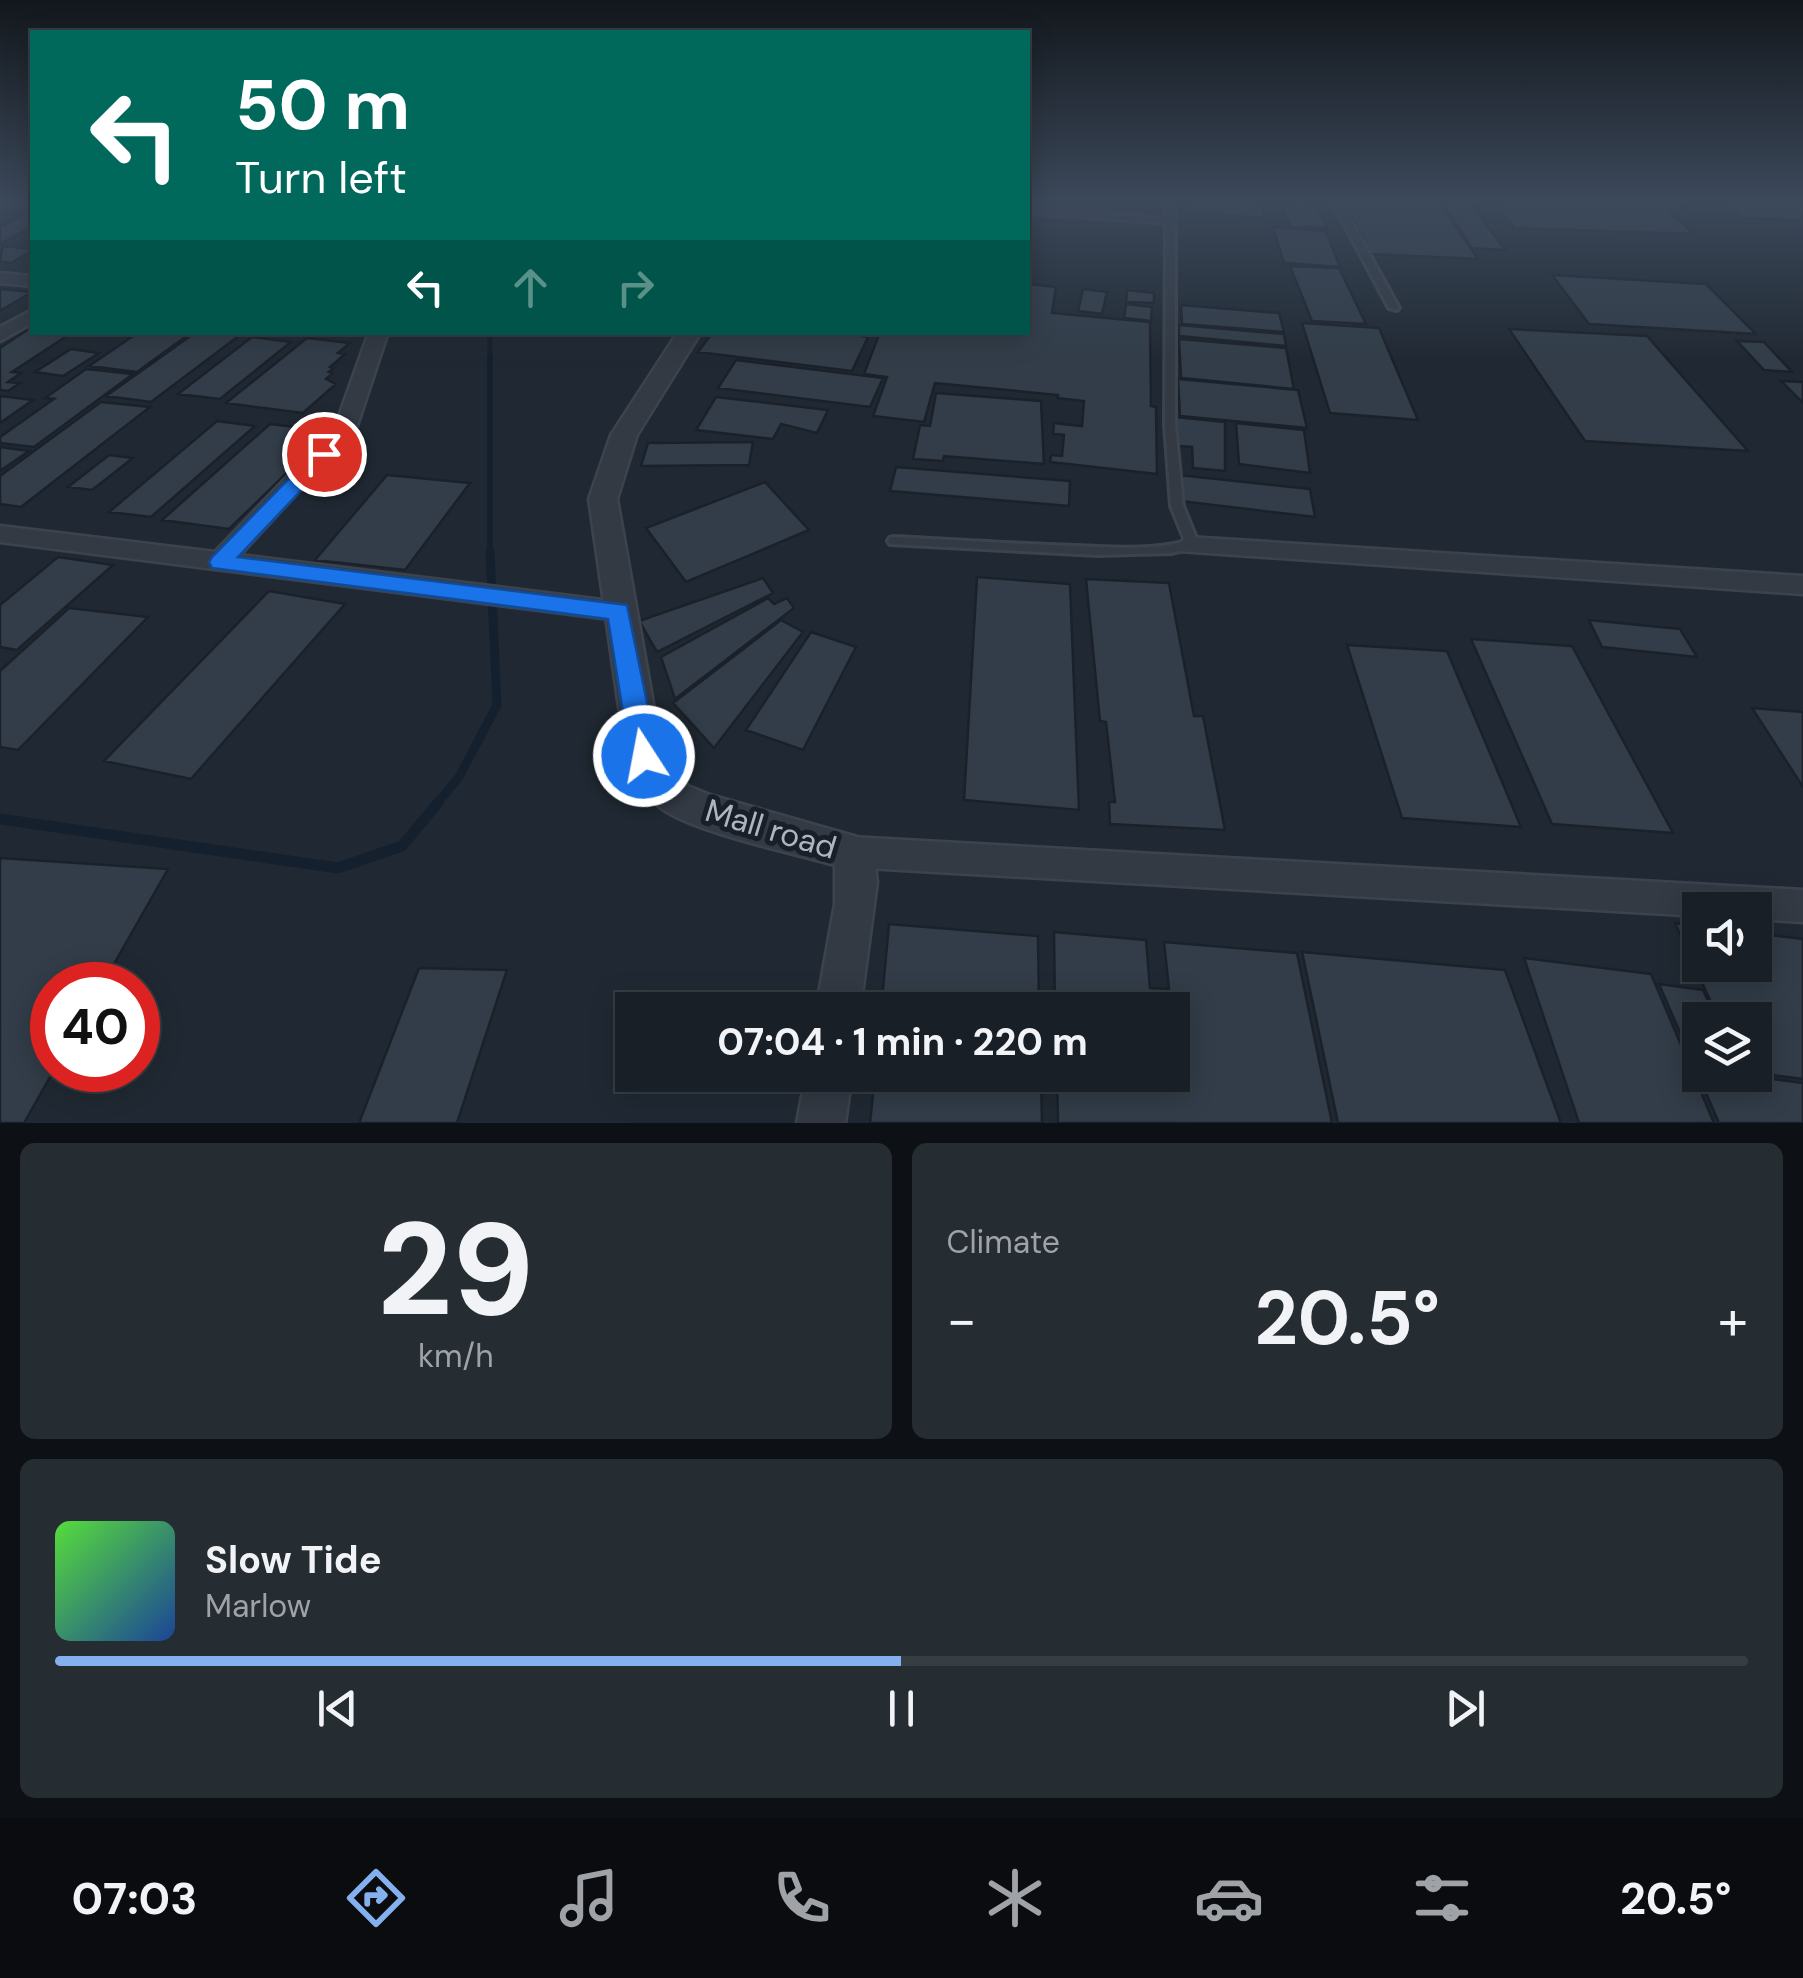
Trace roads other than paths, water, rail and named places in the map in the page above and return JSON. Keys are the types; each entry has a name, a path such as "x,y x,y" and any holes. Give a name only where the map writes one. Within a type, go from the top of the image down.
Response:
{"street":[{"path":"0,278 30,281"},
{"path":"0,335 30,316"},
{"path":"220,562 345,429 378,335"},
{"name":"Mall road","path":"688,335 624,435 607,478 604,521 639,738 655,776 675,796 703,810 850,852 856,866 855,899 841,992"},
{"path":"0,534 618,611"},
{"path":"1188,546 1803,585"},
{"path":"850,852 1803,906"},
{"path":"821,1123 826,1092"}],"lane":[{"path":"894,540 1120,551 1178,551 1188,546 1190,538 1177,506 1170,424 1170,255"},
{"path":"1366,255 1394,308"}],"waterway":[{"path":"490,335 490,552"},
{"path":"436,805 459,777 497,705 490,552"},
{"path":"0,819 338,868 402,846 438,803"}]}
